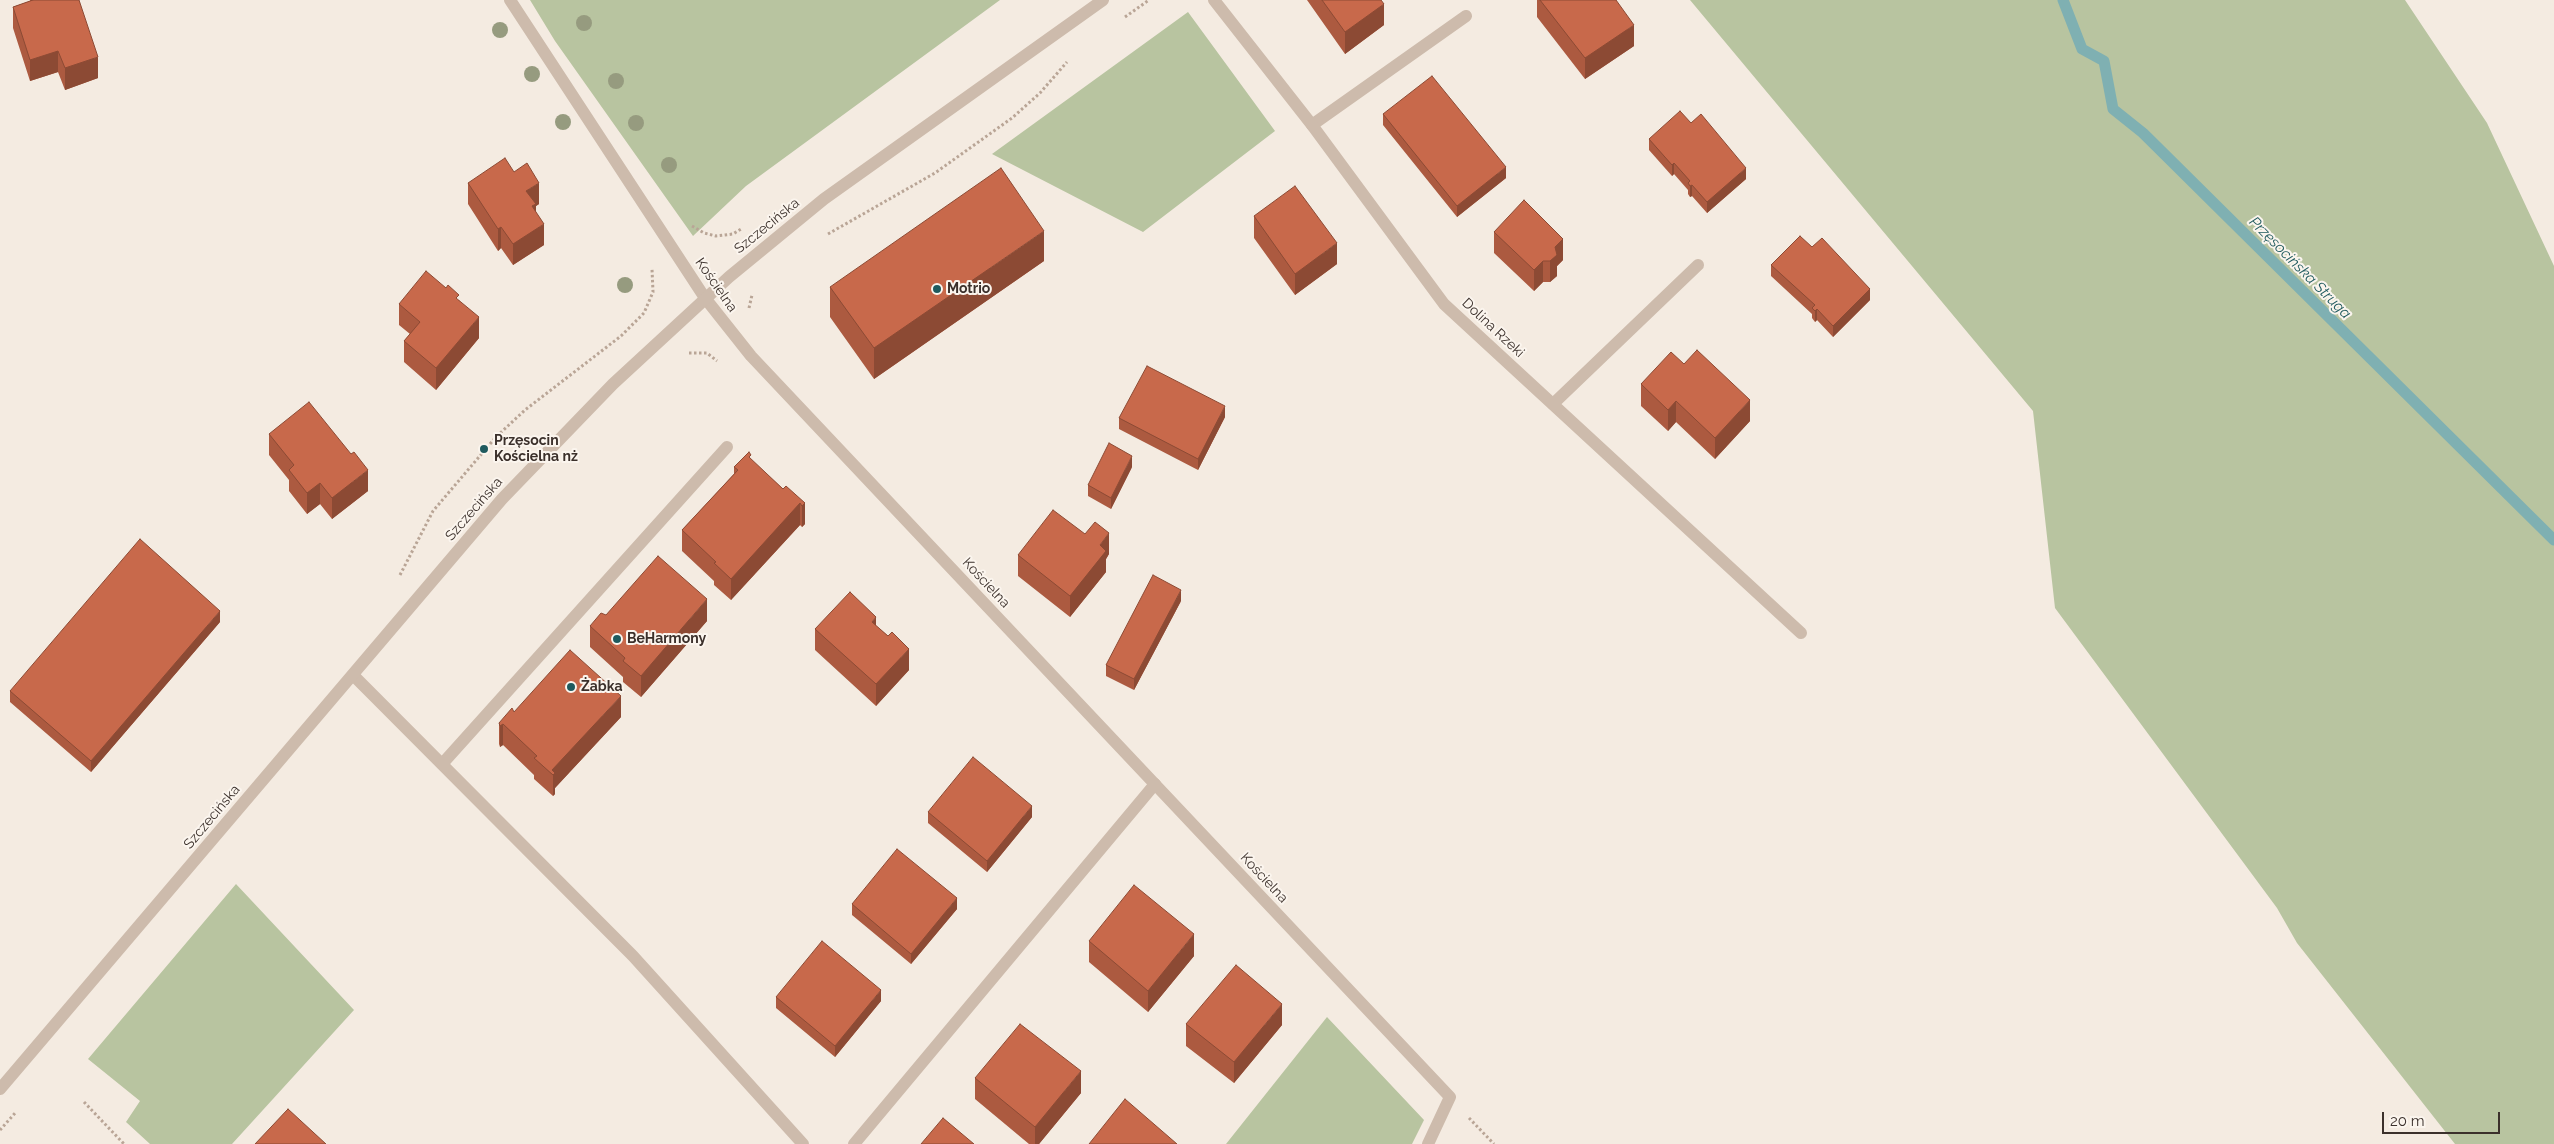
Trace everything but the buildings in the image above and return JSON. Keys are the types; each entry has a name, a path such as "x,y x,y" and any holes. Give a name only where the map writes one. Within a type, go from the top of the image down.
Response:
{"street":[{"name":"Kościelna","path":"510,0 705,298 758,362 1450,1097"},
{"name":"Szczecińska","path":"0,1089 521,478 612,384 705,298 839,188 1103,0"},
{"name":"Dolina Rzeki","path":"1214,0 1312,125 1444,304 1801,633"},
{"path":"1312,125 1466,16"},
{"path":"1553,404 1698,265"},
{"path":"443,763 727,447"},
{"path":"353,674 633,956 803,1144"},
{"path":"854,1144 1155,784"},
{"path":"1428,1144 1450,1097"}],"path":[{"path":"1119,22 1149,0"},
{"path":"822,237 935,173 1012,118 1040,93 1068,60"},
{"path":"398,577 433,511 496,437 525,410 620,336 644,313 653,292 651,265"},
{"path":"749,315 750,300 757,288"},
{"path":"684,354 696,351 707,353 721,365"},
{"path":"1450,1097 1494,1144"},
{"path":"84,1102 124,1144"},
{"path":"0,1130 18,1109"}],"green space":[{"path":"530,0 1000,0 746,186 693,236 555,41"},
{"path":"1690,0 2405,0 2487,123 2554,266 2554,1144 2455,1144 2297,943 2277,908 2055,608 2033,411"},
{"path":"1188,12 1275,131 1143,232 992,154"},
{"path":"236,884 354,1010 232,1144 150,1144 126,1122 140,1101 88,1059"},
{"path":"1327,1017 1424,1120 1412,1144 1226,1144"}],"waterway":[{"name":"Przęsocińska Struga","path":"2063,0 2082,49 2104,61 2113,109 2143,133 2554,540"}],"place":[{"name":"Motrio","path":"937,289"},
{"name":"Przęsocin Kościelna nż","path":"484,449"},
{"name":"BeHarmony","path":"617,639"},
{"name":"Żabka","path":"571,687"}]}
